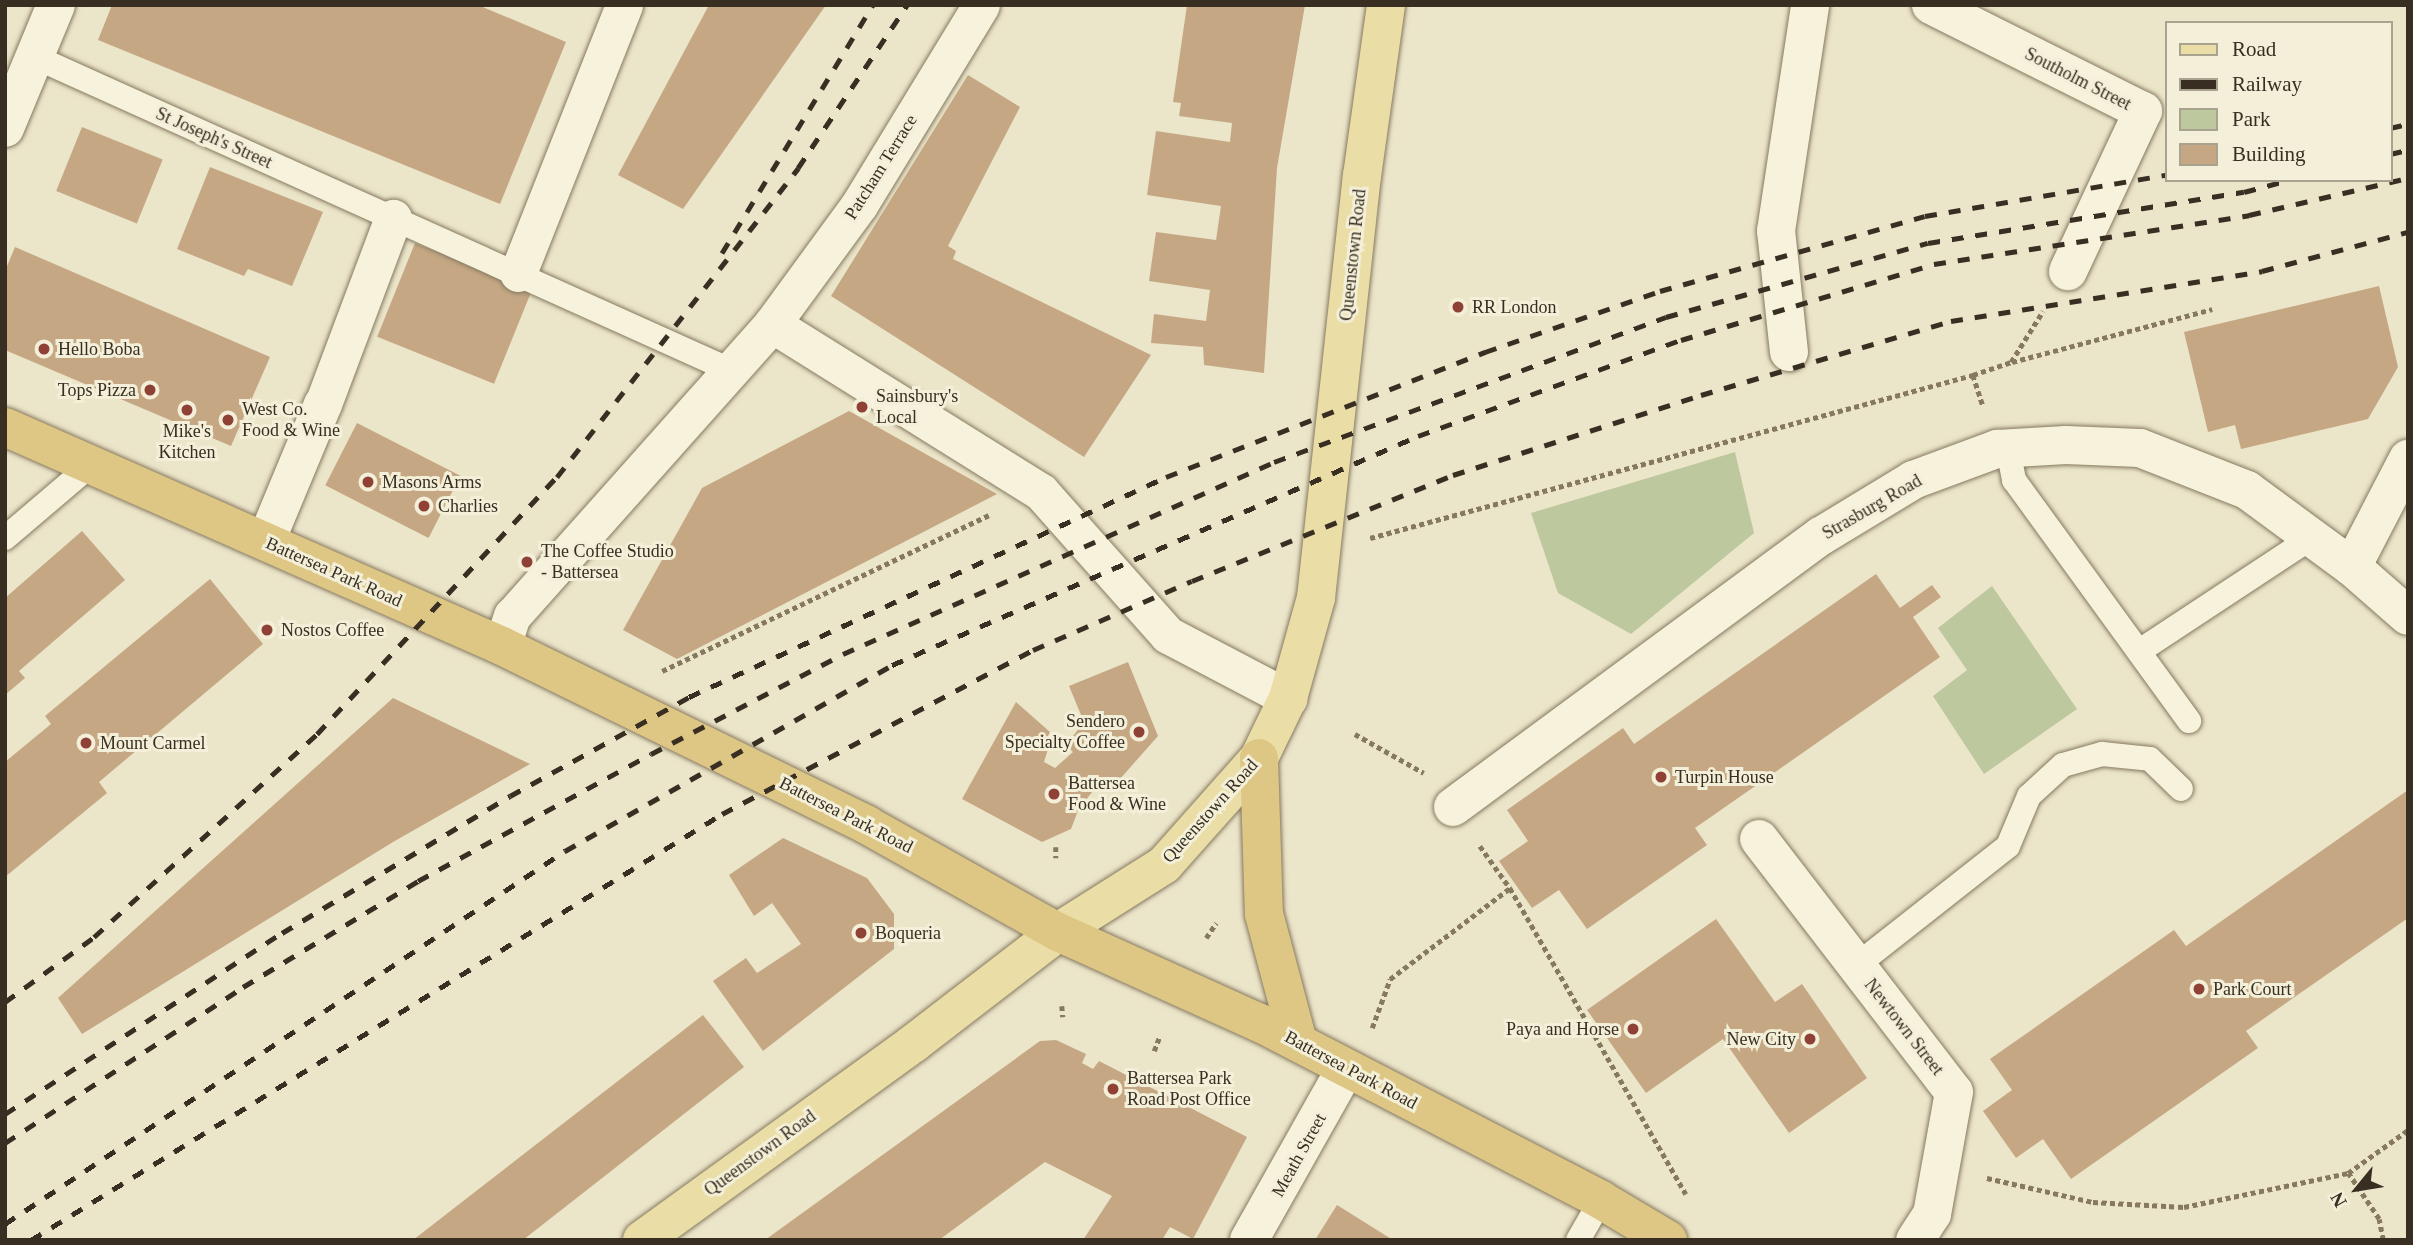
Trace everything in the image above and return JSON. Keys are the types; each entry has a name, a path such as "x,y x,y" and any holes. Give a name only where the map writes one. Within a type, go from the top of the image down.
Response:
{"highway":[{"name":"Battersea Park Road","path":"5,427 502,646 867,825 1058,932 1183,985 1298,1042 1601,1200 1668,1240"},
{"path":"1259,758 1264,914 1298,1042"}],"main road":[{"name":"Queenstown Road","path":"642,1240 922,1037 1058,932 1164,865 1259,758 1288,698 1316,598 1362,176 1387,5"}],"street":[{"path":"5,128 56,5"},
{"path":"518,273 624,5"},
{"name":"Patcham Terrace","path":"502,646 512,616 772,324 859,205 981,5"},
{"path":"1789,352 1776,231 1810,5"},
{"name":"Southolm Street","path":"1931,5 2143,111 2068,271"},
{"path":"266,541 323,404 393,218"},
{"path":"772,324 1041,492 1168,635 1288,698"},
{"name":"Strasburg Road","path":"1453,807 1821,536 1913,480 2008,449 2066,445 2140,448 2247,490 2352,567 2408,616"},
{"path":"2352,567 2408,459"},
{"name":"Newtown Street","path":"1759,839 1954,1092 1932,1214 1914,1240"},
{"name":"Meath Street","path":"1249,1240 1353,1071"}],"lane":[{"name":"St Joseph's Street","path":"35,57 732,371"},
{"path":"2008,449 2014,480 2141,650 2189,721"},
{"path":"5,538 92,464"},
{"path":"2141,650 2311,538"},
{"path":"1857,965 2008,846 2029,796 2063,765 2102,754 2150,759 2180,789"},
{"path":"1578,1240 1601,1200"}],"path":[{"path":"2011,362 2068,271"},
{"path":"1360,539 1387,537 2011,362 2212,309"},
{"path":"709,648 996,512"},
{"path":"1355,734 1432,778 1453,807 1510,888 1691,1203"},
{"path":"1056,847 1056,858"},
{"path":"1353,1071 1391,979 1510,888"},
{"path":"1206,938 1221,917"},
{"path":"1062,1006 1063,1017"},
{"path":"1154,1051 1159,1038"},
{"path":"1941,1167 2093,1202 2183,1207 2348,1173 2408,1129"},
{"path":"2348,1173 2379,1219 2383,1240"}],"green space":[{"path":"1735,452 1754,533 1631,634 1558,593 1531,513"},
{"path":"1992,586 2077,709 1984,774 1933,696 1967,670 1938,628"}],"building":[{"path":"112,5 478,5 566,42 500,204 98,40"},
{"path":"709,5 826,5 683,209 618,175"},
{"path":"1187,5 1305,5 1277,168 1264,373 1204,365 1203,347 1151,343 1154,314 1206,321 1210,290 1149,281 1156,232 1216,240 1221,206 1147,195 1156,131 1230,142 1232,123 1179,116 1181,103 1173,102"},
{"path":"968,75 1020,107 948,246 956,251 953,259 1151,355 1084,457 831,296"},
{"path":"82,127 163,160 137,224 56,191"},
{"path":"210,167 323,212 292,286 248,269 244,276 177,249"},
{"path":"415,243 532,290 494,384 377,337"},
{"path":"15,247 270,357 231,446 5,350 5,271"},
{"path":"2379,286 2398,367 2368,419 2241,449 2235,425 2208,432 2184,332"},
{"path":"849,411 997,494 677,659 623,630 702,488"},
{"path":"357,423 460,476 429,538 325,485"},
{"path":"82,531 125,580 19,671 25,678 5,695 5,598"},
{"name":"Turpin House","path":"1876,574 1900,608 1932,585 1941,597 1913,617 1940,657 1695,828 1707,845 1587,929 1559,890 1532,908 1499,861 1528,841 1507,810 1623,728 1634,744"},
{"name":"Mount Carmel","path":"210,579 263,644 99,782 107,793 5,877 5,762 51,724 45,716"},
{"path":"1128,662 1158,736 1112,788 1103,779 1079,808 1071,829 1042,842 962,799 1016,702 1050,732 1042,747 1048,749 1044,762 1055,768 1073,752 1066,745 1084,722 1069,686"},
{"path":"393,698 530,764 393,842 82,1034 58,998"},
{"name":"Park Court","path":"2408,790 2408,918 2246,1031 2258,1048 2071,1179 2043,1139 2016,1158 1983,1111 2012,1090 1990,1059 2174,930 2186,946"},
{"path":"783,838 867,878 894,914 894,949 763,1051 713,981 746,958 757,973 801,944 772,903 754,916 729,875"},
{"path":"1716,919 1775,1002 1802,984 1867,1078 1789,1133 1723,1039 1646,1093 1587,1010"},
{"path":"703,1015 744,1067 523,1240 413,1240"},
{"path":"1056,1040 1086,1054 1082,1063 1093,1069 1099,1061 1247,1137 1193,1239 1170,1227 1162,1240 1083,1240 1112,1196 1045,1162 939,1240 765,1240 1040,1041"},
{"path":"1337,1205 1393,1240 1315,1240"}],"railway":[{"path":"722,253 873,5"},
{"path":"5,1002 94,937 317,734 557,477 798,168 907,5"},
{"path":"2392,128 2408,124"},
{"path":"2392,154 2408,150"},
{"path":"5,1114 282,933 510,796 689,697 1166,477 1485,352 1660,291 1925,216 2164,175"},
{"path":"2392,182 2408,178"},
{"path":"5,1143 243,987 418,881 651,754 843,654 1274,462 1666,317 1928,243 2244,192 2282,182"},
{"path":"5,1224 565,851 892,665 1418,436 1681,340 1934,264 2249,215 2391,182"},
{"path":"31,1240 722,814 1033,650 1192,581 1453,475 1701,395 1951,321 2262,271 2408,232"}],"place":[{"name":"RR London","path":"1458,307"},
{"name":"Hello Boba","path":"44,349"},
{"name":"Tops Pizza","path":"150,390"},
{"name":"Sainsbury's Local","path":"862,407"},
{"name":"Mike's Kitchen","path":"187,410"},
{"name":"West Co. Food & Wine","path":"228,420"},
{"name":"Masons Arms","path":"368,482"},
{"name":"Charlies","path":"424,506"},
{"name":"The Coffee Studio - Battersea","path":"527,562"},
{"name":"Nostos Coffee","path":"267,630"},
{"name":"Sendero Specialty Coffee","path":"1139,732"},
{"name":"Mount Carmel","path":"86,743"},
{"name":"Turpin House","path":"1661,777"},
{"name":"Battersea Food & Wine","path":"1054,794"},
{"name":"Boqueria","path":"861,933"},
{"name":"Park Court","path":"2199,989"},
{"name":"Paya and Horse","path":"1633,1029"},
{"name":"New City","path":"1810,1039"},
{"name":"Battersea Park Road Post Office","path":"1113,1089"}]}
